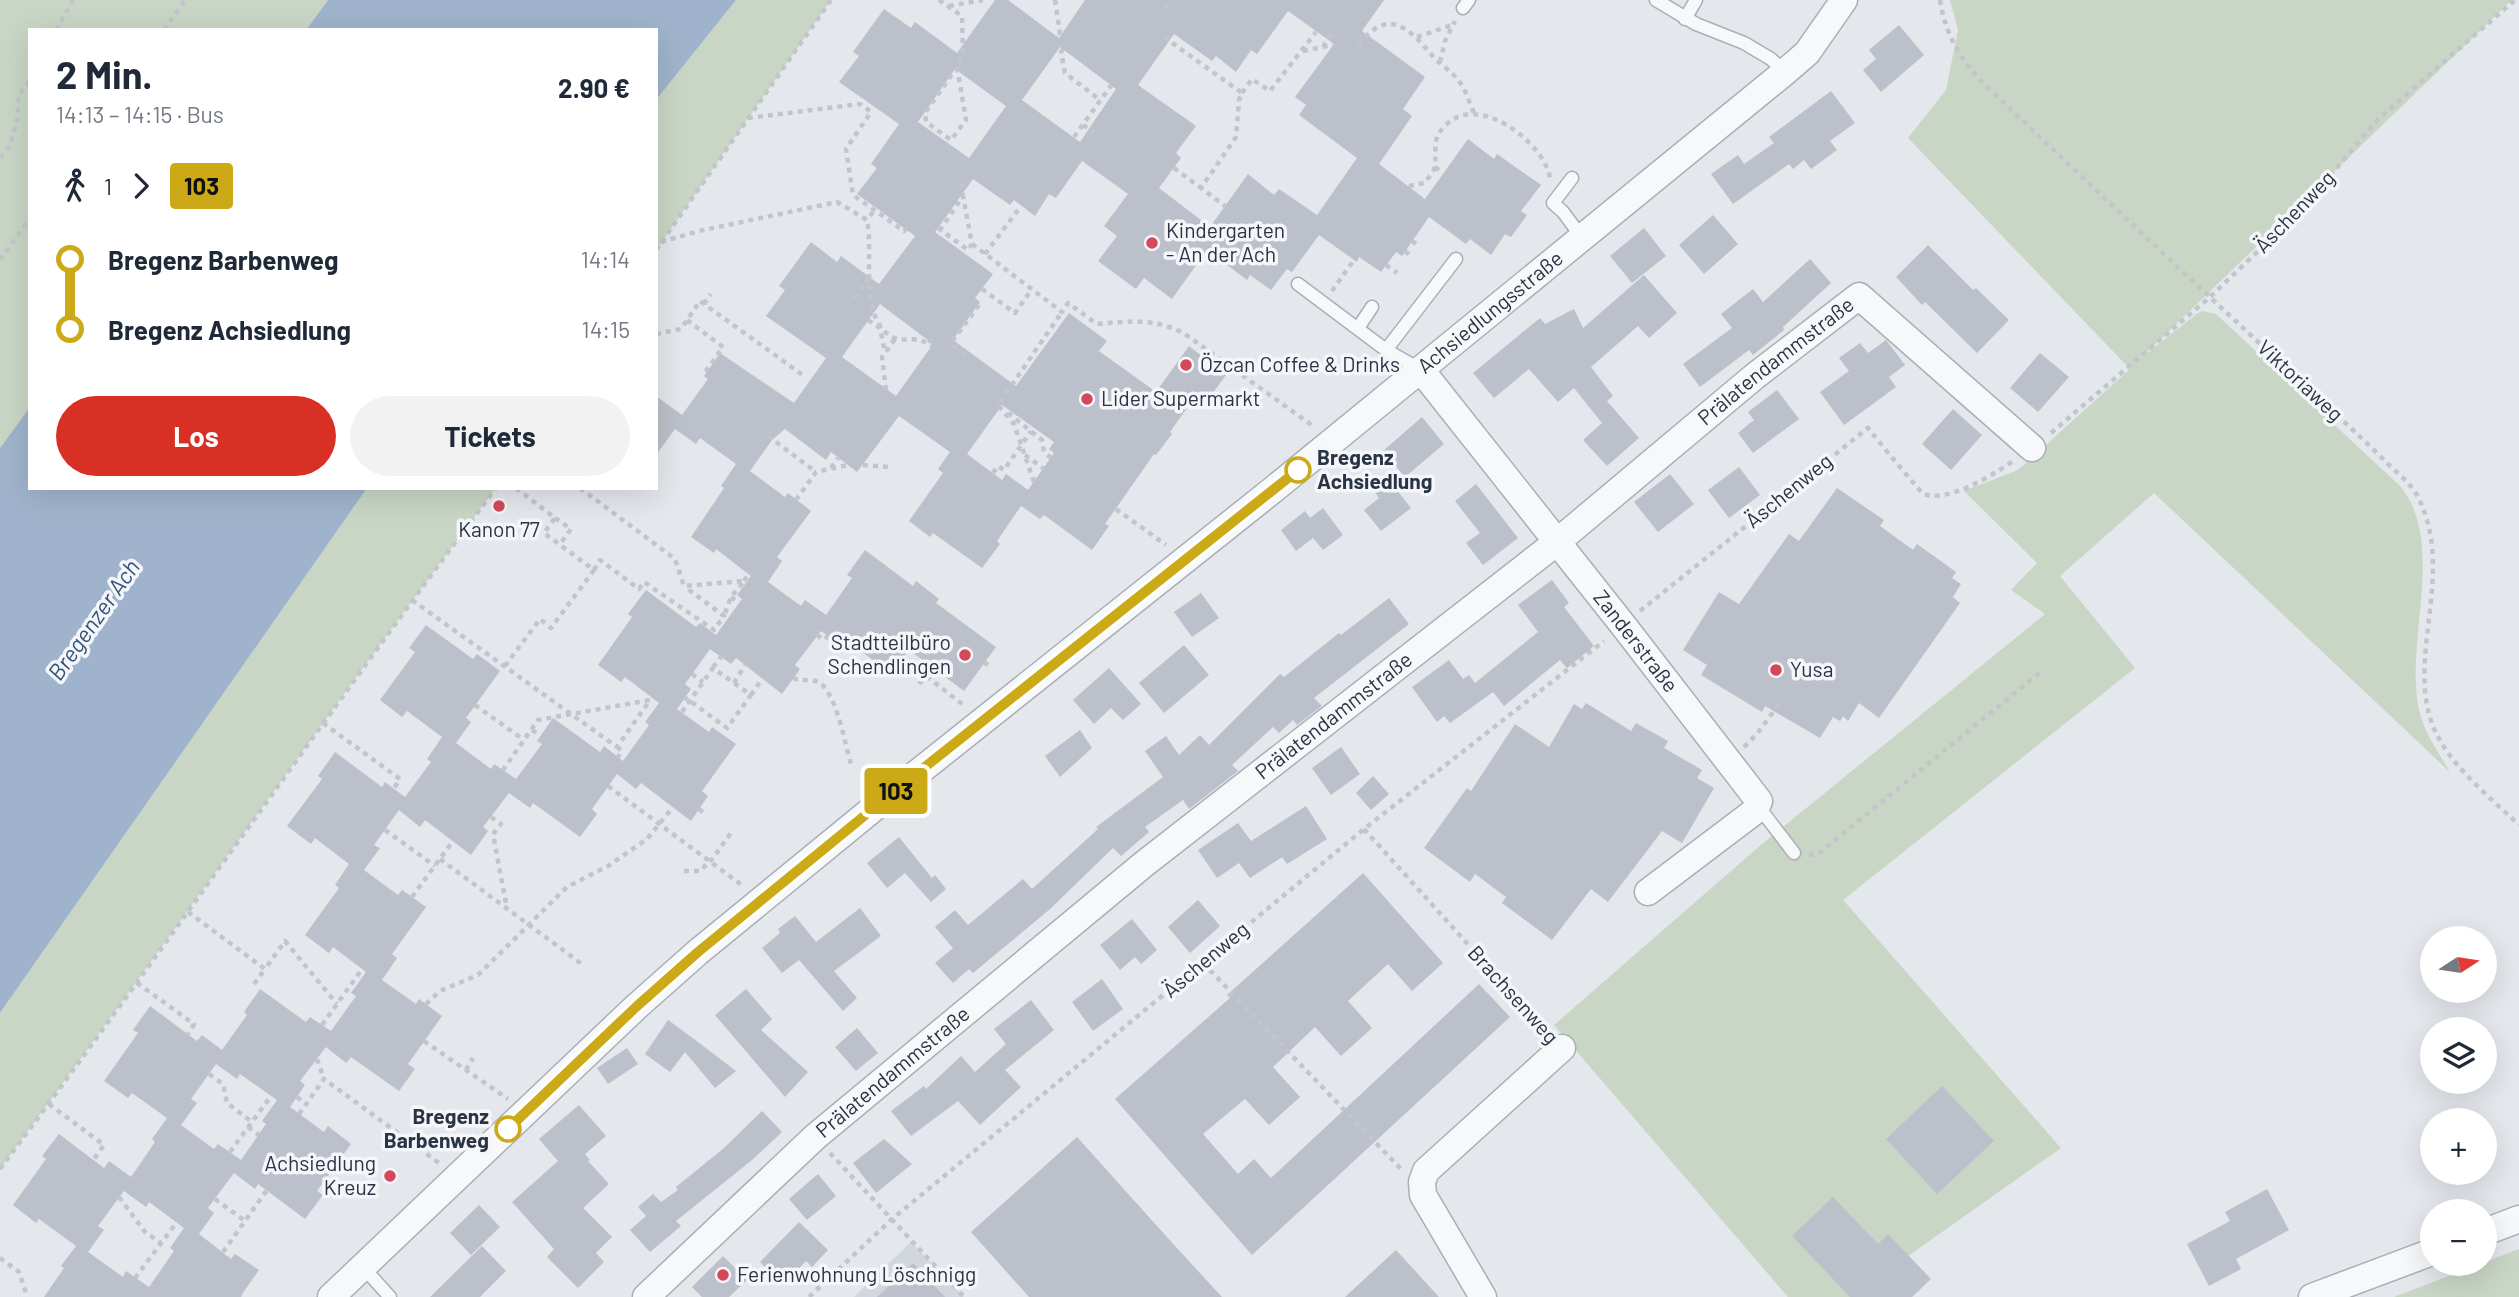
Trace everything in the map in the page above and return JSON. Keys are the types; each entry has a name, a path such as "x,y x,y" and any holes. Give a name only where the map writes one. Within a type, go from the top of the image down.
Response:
{"street":[{"name":"Achsiedlungsstraße","path":"331,1297 666,979 1583,239 1785,72 1807,53 1844,0"},
{"name":"Prälatendammstraße","path":"646,1297 815,1137 1144,864 1557,542 1755,376 1859,296 2032,449"},
{"name":"Zanderstraße","path":"1421,370 1757,796 1758,806"},
{"path":"1648,892 1758,806"},
{"name":"Brachsenweg","path":"1422,1182 1426,1171 1562,1048"},
{"path":"1422,1182 1423,1195 1483,1297"},
{"path":"2497,1227 2519,1219"},
{"path":"2312,1297 2420,1256"}],"lane":[{"path":"1656,0 1685,19 1744,43 1771,59 1785,72"},
{"path":"1685,19 1696,0"},
{"path":"1572,177 1553,204 1563,212 1583,239"},
{"path":"1387,350 1456,259"},
{"path":"1298,284 1387,350 1421,370"},
{"path":"1357,328 1372,307"},
{"path":"1758,806 1794,853"},
{"path":"362,1266 390,1297"}],"path":[{"path":"57,28 73,0"},
{"path":"165,28 185,0"},
{"path":"658,247 831,0"},
{"path":"939,0 962,16 963,54 925,113 926,122 951,140 966,120 957,67"},
{"path":"948,7 983,0"},
{"path":"1055,0 1060,34 1064,38"},
{"path":"1164,9 1170,0"},
{"name":"Viktoriaweg","path":"1940,0 1952,42 1981,81 2209,298 2361,437 2417,495 2431,537 2433,555 2431,609 2425,656 2428,711 2449,754 2519,825"},
{"name":"Äschenweg","path":"2068,418 2209,298 2303,208 2378,119 2515,0"},
{"path":"1440,63 1452,25 1466,4"},
{"path":"1359,45 1367,34 1389,24 1399,24 1417,37 1459,81 1475,115"},
{"path":"1417,37 1452,25"},
{"path":"1201,188 1236,137 1239,100 1252,79 1270,91 1316,32"},
{"path":"1321,47 1332,34 1329,32"},
{"path":"1164,37 1242,93"},
{"path":"1301,51 1333,45"},
{"path":"1321,47 1327,54"},
{"path":"1063,49 1061,52 1065,73 1100,100"},
{"path":"1074,137 1115,80"},
{"path":"0,158 9,147 17,122 19,94 28,83"},
{"path":"748,118 860,104 873,110 846,149 853,195 904,231 910,224"},
{"path":"1409,186 1424,183 1435,167 1434,149 1440,131 1453,119 1475,115 1501,122 1529,140 1548,167 1553,204"},
{"path":"1083,125 1093,132"},
{"path":"1435,167 1443,173"},
{"path":"1174,168 1225,206"},
{"path":"961,183 972,244 1062,312"},
{"path":"963,195 939,229 968,250 972,244"},
{"path":"661,242 834,201 869,218"},
{"path":"985,254 1021,206"},
{"path":"876,208 869,218 869,278 885,353"},
{"path":"0,260 28,221"},
{"path":"1412,241 1419,246"},
{"path":"1405,251 1411,256"},
{"path":"1323,303 1354,260"},
{"path":"1386,265 1397,273"},
{"path":"854,298 869,278"},
{"path":"982,289 1015,313 1032,289"},
{"path":"704,304 711,294"},
{"path":"658,334 681,329 700,302 804,376"},
{"path":"1034,482 1014,424 998,404 1068,303 1097,324 1143,321 1174,328 1194,339 1333,441"},
{"path":"965,354 951,343 979,304"},
{"path":"687,320 723,347 703,375"},
{"path":"868,320 895,339 921,338 930,345 934,336"},
{"path":"886,390 883,357 895,339"},
{"path":"1001,408 1042,440 1044,452 1051,458"},
{"name":"Äschenweg","path":"1635,615 1868,428 1921,493 1941,497 1973,484"},
{"path":"993,473 998,466 1004,470 1031,431"},
{"path":"768,436 816,472"},
{"path":"1025,455 1038,456 1044,452"},
{"path":"1025,455 1043,468"},
{"path":"831,469 838,458"},
{"path":"796,500 816,472 848,465"},
{"path":"863,465 889,467"},
{"path":"0,1169 494,490"},
{"path":"519,490 571,529 560,544"},
{"path":"583,490 675,559 684,586 727,614"},
{"path":"1116,509 1186,559"},
{"path":"555,518 544,533 594,570"},
{"path":"505,666 540,619 551,628 600,560 639,589 644,582 714,630 727,614 731,597 749,574"},
{"path":"684,586 742,585"},
{"path":"731,597 739,603"},
{"path":"412,600 628,755"},
{"path":"817,635 824,640 828,636"},
{"name":"Äschenweg","path":"808,1297 891,1220 1364,829 1612,635"},
{"path":"485,660 489,655"},
{"path":"682,712 687,699 721,657"},
{"path":"903,658 984,720"},
{"path":"734,682 745,666"},
{"path":"713,668 751,695"},
{"path":"1794,853 1808,856 1818,854 2043,670"},
{"path":"692,674 703,682"},
{"path":"919,684 926,676"},
{"path":"793,678 815,681 826,690 835,710 850,764"},
{"path":"687,699 727,727 762,679"},
{"path":"503,770 538,720 651,699"},
{"path":"651,699 657,705"},
{"path":"618,757 620,749 651,699"},
{"path":"1741,750 1779,704"},
{"path":"475,705 524,740"},
{"path":"323,723 401,779 394,788"},
{"path":"532,730 540,736"},
{"path":"608,786 761,900"},
{"path":"426,1004 440,991 478,975 567,887 608,866 647,839 673,807"},
{"path":"491,817 501,824 494,834 506,909"},
{"name":"Brachsenweg","path":"1364,829 1562,1048"},
{"path":"385,830 435,866"},
{"path":"684,871 701,871 731,832"},
{"path":"412,897 453,841"},
{"path":"440,859 583,967"},
{"path":"188,912 265,969"},
{"path":"254,984 285,940 337,1004"},
{"path":"1203,962 1402,1170 1422,1182"},
{"path":"322,1025 352,988 362,969"},
{"path":"137,983 194,1024 188,1034"},
{"path":"424,1041 526,1112"},
{"path":"466,1070 473,1058"},
{"path":"317,1059 324,1079 458,1176"},
{"path":"209,1074 223,1084 226,1103 259,1135"},
{"path":"299,1114 324,1079"},
{"path":"230,1152 271,1096"},
{"path":"297,1097 306,1104"},
{"path":"49,1104 104,1145 94,1159"},
{"path":"815,1137 964,1297"},
{"path":"223,1252 267,1190"},
{"path":"119,1198 145,1232 171,1246"},
{"path":"215,1199 245,1221"},
{"path":"135,1278 177,1222"},
{"path":"0,1258 19,1272 27,1296"}],"shaded area":[{"path":"911,1242 964,1297 854,1297"}],"green space":[{"path":"0,0 328,0 307,28 28,28 28,410 0,448"},
{"path":"736,0 831,0 658,247 658,98"},
{"path":"1950,0 2512,0 2139,360 2195,315 2202,311 2216,314 2400,486 2414,509 2421,535 2422,594 2416,654 2419,710 2428,735 2450,772 2154,493 2060,576 2135,668 1843,900 2061,1148 1850,1297 1788,1297 1554,1025 1762,844 2045,614 2011,590 2037,563 1964,491 2018,470 2130,369 1908,138 1946,90 1958,30"},
{"path":"366,490 495,490 0,1169 0,1013"},
{"path":"2519,1249 2519,1297 2394,1297 2449,1276 2497,1276 2497,1257"}],"water":[{"path":"328,0 736,0 658,98 658,28 307,28"},
{"name":"Bregenzer Ach","path":"28,410 28,490 366,490 0,1013 0,448"}],"building":[{"path":"995,0 1008,0 1059,38 1085,0 1384,0 1362,31 1425,77 1403,109 1412,116 1379,164 1425,199 1468,139 1494,159 1497,154 1541,185 1521,211 1527,215 1511,237 1505,234 1491,255 1470,239 1466,244 1429,217 1402,256 1396,252 1381,272 1359,257 1357,262 1319,235 1292,272 1287,269 1271,290 1250,275 1247,280 1207,250 1172,299 1144,278 1136,289 1098,261 1117,236 1104,226 1128,194 1082,161 1056,198 1049,194 1035,216 1014,200 1010,205 973,179 935,232 993,274 975,298 980,302 953,340 1016,386 1069,313 1107,341 1099,351 1156,392 1189,346 1226,375 1207,401 1197,394 1170,432 1172,434 1156,455 1154,454 1105,524 1109,526 1092,550 1044,515 1040,519 1021,506 997,541 1000,544 982,568 933,533 930,537 909,521 943,473 938,469 950,452 899,416 857,472 831,452 826,460 785,429 772,440 750,471 785,497 788,493 811,511 777,557 782,561 768,582 801,606 805,600 826,615 852,578 847,575 865,550 913,586 916,581 939,599 936,603 996,647 964,691 909,650 891,674 844,638 840,645 821,631 795,665 800,669 782,694 736,658 731,664 710,649 685,684 691,689 677,709 709,732 712,727 736,744 702,791 708,796 691,821 641,783 636,789 617,774 592,809 597,814 580,837 533,803 530,808 509,793 483,827 488,831 471,855 425,820 420,827 399,810 374,845 380,848 364,870 398,895 402,890 426,907 392,954 397,958 382,980 416,1004 419,999 442,1016 408,1064 415,1069 399,1091 351,1057 346,1063 326,1047 300,1081 305,1085 290,1107 324,1132 328,1126 351,1144 317,1191 323,1195 305,1219 258,1184 255,1189 234,1173 208,1208 214,1213 199,1234 231,1259 235,1254 259,1270 240,1297 44,1297 76,1246 39,1219 36,1223 13,1205 46,1159 42,1156 59,1134 104,1168 109,1161 131,1177 155,1142 152,1139 167,1118 132,1093 128,1098 104,1081 138,1033 133,1030 150,1006 197,1041 202,1035 222,1050 247,1015 244,1012 260,989 306,1022 310,1017 331,1031 356,996 351,993 366,972 333,947 329,953 305,935 339,888 335,885 349,864 315,838 311,844 287,826 322,779 318,776 335,752 382,787 385,782 405,797 431,762 427,759 442,737 407,711 402,717 380,700 415,652 409,648 426,625 473,659 477,654 500,671 466,718 471,722 456,743 491,769 494,764 516,779 542,744 537,741 553,718 600,752 604,746 623,761 649,725 645,722 659,703 625,677 621,682 598,665 632,617 628,614 646,590 696,627 700,623 716,635 742,599 737,595 751,576 716,549 714,553 691,537 724,488 721,486 736,464 700,438 696,444 675,429 658,452 658,397 682,415 708,379 704,376 720,353 794,403 826,358 766,316 785,290 779,286 811,242 837,262 841,256 879,284 915,236 857,194 877,168 871,164 899,124 839,82 859,56 853,52 884,9 911,28 915,22 957,53","holes":["1288,11 1334,44 1295,97 1306,105 1299,115 1357,158 1317,215 1279,189 1274,195 1248,174 1210,227 1159,188 1181,158 1176,153 1196,126 1138,85 1174,34 1212,61 1216,56 1236,72 1251,50 1257,54","1060,47 1116,89 1080,142 1022,100","955,69 1006,106 969,158 918,122","880,304 933,344 896,396 842,357","1002,405 1054,442 1049,449 1054,453 1028,490 1006,474 1002,480 967,454","216,1064 237,1079 240,1074 277,1100 262,1121 266,1124 241,1160 218,1144 214,1149 181,1125 197,1103 191,1099","124,1191 146,1207 149,1202 184,1228 170,1248 174,1251 149,1287 126,1271 123,1277 88,1252 104,1230 98,1226"]},
{"path":"1899,25 1924,55 1881,92 1863,70 1876,59 1869,50"},
{"path":"1831,91 1855,123 1830,141 1837,150 1811,169 1804,160 1793,169 1789,164 1733,204 1711,174 1738,155 1744,164 1774,143 1769,137"},
{"path":"1713,215 1738,244 1704,274 1679,245"},
{"path":"1644,228 1666,256 1632,283 1610,256"},
{"path":"1928,245 1973,290 1976,288 2009,320 1977,353 1925,302 1922,305 1896,277"},
{"path":"1810,259 1831,283 1783,327 1784,330 1753,355 1749,350 1700,387 1683,364 1732,328 1721,314 1753,289 1763,302"},
{"path":"1644,275 1677,313 1649,338 1638,326 1591,367 1613,396 1607,401 1639,438 1607,466 1583,440 1602,423 1574,388 1558,402 1529,369 1494,398 1473,373 1540,318 1545,324 1574,309 1583,328"},
{"path":"1886,340 1905,365 1889,377 1896,387 1844,425 1820,392 1849,371 1839,358 1860,343 1868,353"},
{"path":"2040,353 2069,377 2038,412 2010,388"},
{"path":"1777,390 1799,419 1753,453 1738,433 1754,420 1748,412"},
{"path":"1953,409 1982,435 1951,470 1922,444"},
{"path":"1422,417 1444,444 1405,477 1383,451"},
{"path":"1739,467 1760,495 1729,518 1708,490"},
{"path":"1384,474 1411,508 1381,531 1364,510 1379,498 1370,485"},
{"path":"1670,474 1694,504 1658,532 1634,502"},
{"path":"1476,484 1518,538 1483,565 1466,543 1480,533 1455,501"},
{"path":"1837,488 1884,520 1880,526 1913,550 1917,544 1956,572 1952,578 1961,584 1953,597 1960,603 1879,718 1859,703 1848,721 1843,716 1840,721 1833,717 1820,738 1765,706 1762,712 1701,675 1707,665 1683,650 1719,592 1739,604 1789,534 1799,541"},
{"path":"1323,508 1343,535 1323,550 1313,538 1296,551 1281,530 1305,511 1310,518"},
{"path":"1552,580 1569,603 1564,607 1594,646 1567,668 1560,660 1504,706 1493,692 1450,723 1444,716 1437,722 1412,687 1449,660 1463,679 1469,675 1475,683 1538,632 1518,605"},
{"path":"1201,593 1219,618 1192,637 1174,612"},
{"path":"1389,598 1409,624 1314,698 1322,706 1297,725 1293,720 1279,733 1273,727 1232,765 1238,771 1189,809 1183,800 1145,827 1149,832 1121,856 1113,848 1049,910 973,973 969,969 953,983 935,963 953,948 935,927 955,910 968,925 1023,879 1032,889 1098,829 1096,827 1163,777 1145,751 1166,736 1179,755 1200,735 1209,745 1280,674 1284,677"},
{"path":"1184,645 1209,675 1164,713 1139,683"},
{"path":"1109,668 1141,704 1123,720 1111,708 1094,724 1073,700"},
{"path":"1586,703 1631,731 1636,723 1668,741 1664,748 1702,770 1697,778 1714,788 1682,843 1662,831 1608,902 1591,889 1552,940 1502,903 1506,897 1475,874 1470,882 1424,848 1467,788 1471,791 1515,724 1549,747 1574,704 1582,709"},
{"path":"1080,730 1092,748 1060,777 1045,756"},
{"path":"1341,747 1360,774 1331,795 1312,768"},
{"path":"1373,776 1389,794 1371,810 1356,793"},
{"path":"1306,806 1327,839 1287,864 1282,857 1250,878 1239,863 1217,878 1198,850 1238,823 1251,841"},
{"path":"899,837 932,878 935,875 946,889 931,902 905,873 887,888 867,863"},
{"path":"1363,873 1443,963 1412,991 1388,964 1348,1001 1372,1028 1341,1056 1315,1027 1273,1067 1300,1097 1269,1125 1245,1099 1203,1134 1238,1174 1254,1159 1271,1178 1479,984 1510,1017 1252,1255 1115,1099 1230,998 1227,995"},
{"path":"1198,900 1220,926 1190,953 1168,927"},
{"path":"860,908 881,936 834,971 857,998 843,1011 799,960 782,973 762,948 780,933 778,929 795,916 816,942"},
{"path":"1132,919 1157,950 1141,964 1135,957 1120,970 1100,945"},
{"path":"1102,979 1123,1009 1093,1031 1072,1002"},
{"path":"746,989 772,1019 761,1030 808,1072 785,1097 715,1015"},
{"path":"1031,1000 1054,1030 1005,1070 1021,1087 980,1125 958,1101 911,1136 891,1111 924,1086 926,1089 961,1056 975,1072 1006,1044 994,1029"},
{"path":"668,1020 736,1071 715,1088 685,1052 670,1072 645,1054"},
{"path":"857,1028 878,1053 856,1071 835,1047"},
{"path":"627,1048 638,1064 608,1084 597,1068"},
{"path":"1942,1086 1994,1141 1937,1194 1886,1139"},
{"path":"579,1105 606,1136 585,1154 609,1184 583,1208 612,1237 596,1253 604,1262 578,1288 547,1257 554,1249 512,1202 558,1161 539,1139"},
{"path":"762,1111 782,1132 752,1160 676,1221 681,1226 650,1252 630,1230 646,1216 638,1207 653,1194 661,1202 678,1190 676,1187 724,1148"},
{"path":"1077,1137 1222,1297 1029,1297 971,1232"},
{"path":"884,1139 912,1164 876,1193 853,1163"},
{"path":"818,1174 836,1196 807,1220 789,1199"},
{"path":"2267,1189 2289,1230 2236,1259 2241,1269 2209,1286 2187,1244 2230,1221 2225,1212"},
{"path":"1833,1197 1878,1244 1888,1234 1931,1279 1912,1297 1850,1297 1792,1236"},
{"path":"479,1205 500,1227 471,1255 450,1233"},
{"path":"799,1222 828,1250 812,1267 806,1261 783,1285 760,1262"},
{"path":"482,1246 506,1271 480,1297 430,1297"},
{"path":"1396,1250 1439,1297 1345,1297"},
{"name":"Ferienwohnung Löschnigg","path":"723,1256 747,1280 729,1297 702,1297 692,1287"},
{"path":"913,1263 945,1297 877,1297"}],"bus line":[{"name":"103","path":"508,1129 698,952 891,794 1298,470"}],"place":[{"name":"Kindergarten - An der Ach","path":"1152,243"},
{"name":"Özcan Coffee & Drinks","path":"1186,365"},
{"name":"Lider Supermarkt","path":"1087,399"},
{"name":"Bregenz Achsiedlung","path":"1298,470"},
{"name":"Kanon 77","path":"499,506"},
{"name":"Stadtteilbüro Schendlingen","path":"965,655"},
{"name":"Yusa","path":"1776,670"},
{"name":"Bregenz Barbenweg","path":"508,1129"},
{"name":"Achsiedlung Kreuz","path":"390,1176"},
{"name":"Ferienwohnung Löschnigg","path":"723,1275"}]}
